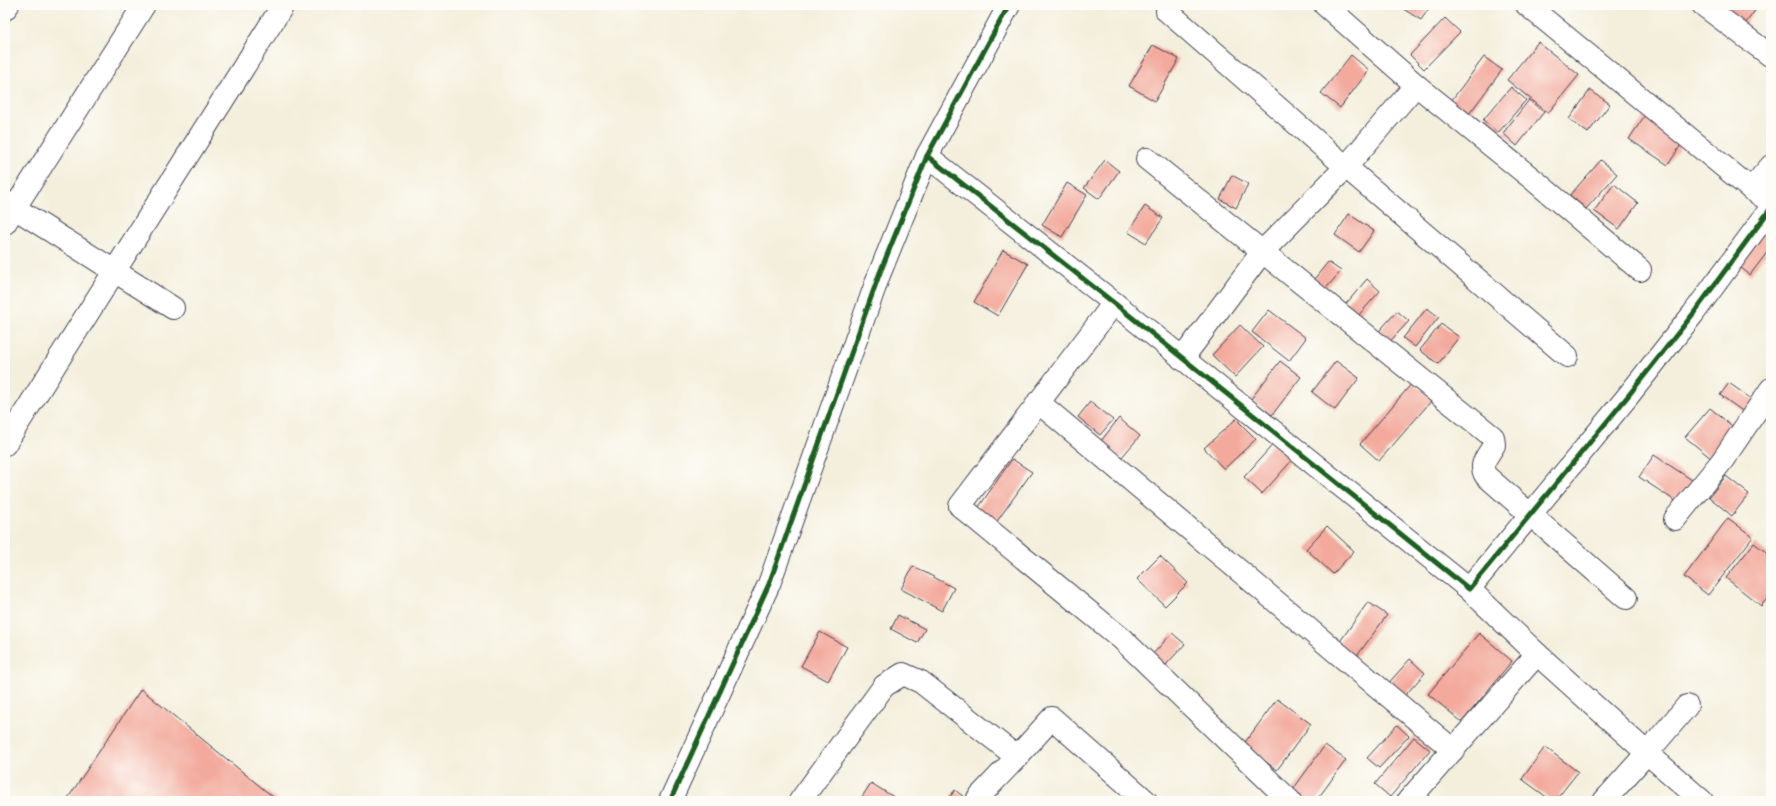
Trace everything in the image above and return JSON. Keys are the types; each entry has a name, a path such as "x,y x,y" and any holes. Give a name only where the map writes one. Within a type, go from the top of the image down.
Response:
{"street":[{"path":"5,9 8,5"},
{"path":"144,5 8,211 115,271 173,308"},
{"path":"5,444 283,5"},
{"path":"670,801 769,584 879,275 927,156 1009,5"},
{"path":"1324,5 1416,85 1535,181 1640,270"},
{"path":"1527,5 1751,189 1771,202"},
{"path":"1703,5 1771,56"},
{"path":"1167,11 1346,167 1567,356"},
{"path":"1182,359 1262,252 1346,167 1416,85"},
{"path":"927,156 1114,303 1469,589 1537,654 1702,801"},
{"path":"1147,159 1492,437 1494,445 1482,464 1482,470 1490,480 1626,598"},
{"path":"1751,189 1771,166"},
{"path":"1469,589 1628,396 1693,314 1771,208"},
{"path":"1114,303 960,506 1122,639 1290,801"},
{"path":"1674,519 1722,461 1771,389"},
{"path":"1038,402 1453,750"},
{"path":"1408,801 1537,654"},
{"path":"800,801 884,686 903,674 921,682 1017,757"},
{"path":"1604,801 1687,706"},
{"path":"981,801 978,798 1052,718 1146,801"}],"building":[{"path":"1397,5 1431,5 1421,20"},
{"path":"1719,5 1759,5 1745,24"},
{"path":"1445,18 1460,32 1424,69 1410,55"},
{"path":"1538,42 1579,75 1548,113 1507,80"},
{"path":"1153,45 1179,59 1155,101 1129,86"},
{"path":"1351,55 1369,70 1340,108 1321,93"},
{"path":"1484,57 1502,70 1469,114 1451,101"},
{"path":"1511,87 1526,100 1498,133 1483,120"},
{"path":"1590,90 1610,104 1588,133 1569,119"},
{"path":"1529,100 1544,112 1517,146 1503,133"},
{"path":"1645,115 1684,140 1668,165 1629,139"},
{"path":"1105,160 1119,171 1099,199 1084,188"},
{"path":"1601,160 1617,174 1586,209 1570,195"},
{"path":"1232,175 1248,184 1236,208 1220,199"},
{"path":"1067,183 1087,195 1062,237 1042,225"},
{"path":"1614,184 1638,203 1619,229 1594,211"},
{"path":"1145,206 1163,218 1146,243 1128,232"},
{"path":"1349,214 1374,231 1359,252 1335,235"},
{"path":"1771,217 1771,247 1750,275 1735,263"},
{"path":"1003,250 1028,264 998,316 974,302"},
{"path":"1328,262 1341,271 1322,293 1311,283"},
{"path":"1367,279 1380,291 1358,316 1345,305"},
{"path":"1427,308 1439,317 1415,347 1403,338"},
{"path":"1269,310 1306,338 1289,361 1252,332"},
{"path":"1397,311 1409,321 1384,348 1373,338"},
{"path":"1441,324 1459,337 1438,364 1420,350"},
{"path":"1240,325 1263,347 1235,377 1212,355"},
{"path":"1280,361 1301,377 1272,415 1251,399"},
{"path":"1336,361 1359,378 1335,410 1312,392"},
{"path":"1413,382 1433,399 1379,461 1360,444"},
{"path":"1729,383 1757,403 1748,415 1720,395"},
{"path":"1090,402 1113,420 1100,435 1078,417"},
{"path":"1710,408 1736,429 1712,459 1685,437"},
{"path":"1119,418 1140,436 1121,458 1101,441"},
{"path":"1236,419 1256,439 1224,469 1204,448"},
{"path":"1276,441 1294,458 1262,494 1244,477"},
{"path":"1654,455 1695,482 1680,504 1639,477"},
{"path":"1012,459 1032,472 993,527 974,514"},
{"path":"1726,476 1749,494 1732,516 1709,497"},
{"path":"1728,518 1753,537 1708,595 1684,577"},
{"path":"1327,526 1354,551 1333,574 1306,549"},
{"path":"1754,543 1771,556 1771,594 1761,606 1726,578"},
{"path":"1160,556 1188,583 1165,606 1137,579"},
{"path":"913,566 954,588 942,611 901,589"},
{"path":"1368,602 1387,615 1354,660 1336,647"},
{"path":"898,615 925,629 917,643 891,629"},
{"path":"820,632 847,647 828,681 801,666"},
{"path":"1172,633 1185,644 1165,666 1153,654"},
{"path":"1479,633 1512,661 1462,722 1428,694"},
{"path":"1410,659 1425,673 1400,701 1385,687"},
{"path":"141,689 278,801 66,801"},
{"path":"1277,699 1311,724 1277,770 1243,745"},
{"path":"1397,725 1409,736 1379,768 1367,758"},
{"path":"1414,737 1430,750 1390,797 1375,784"},
{"path":"1325,745 1346,760 1316,801 1297,801 1289,795"},
{"path":"1545,747 1578,772 1555,801 1552,801 1522,779"},
{"path":"871,783 900,801 860,800"},
{"path":"955,790 969,801 947,801"}],"cycle path":[{"path":"670,801 769,584 879,275 927,156 1009,5"},
{"path":"927,156 1114,303 1469,589 1628,396 1693,314 1771,208"}]}
